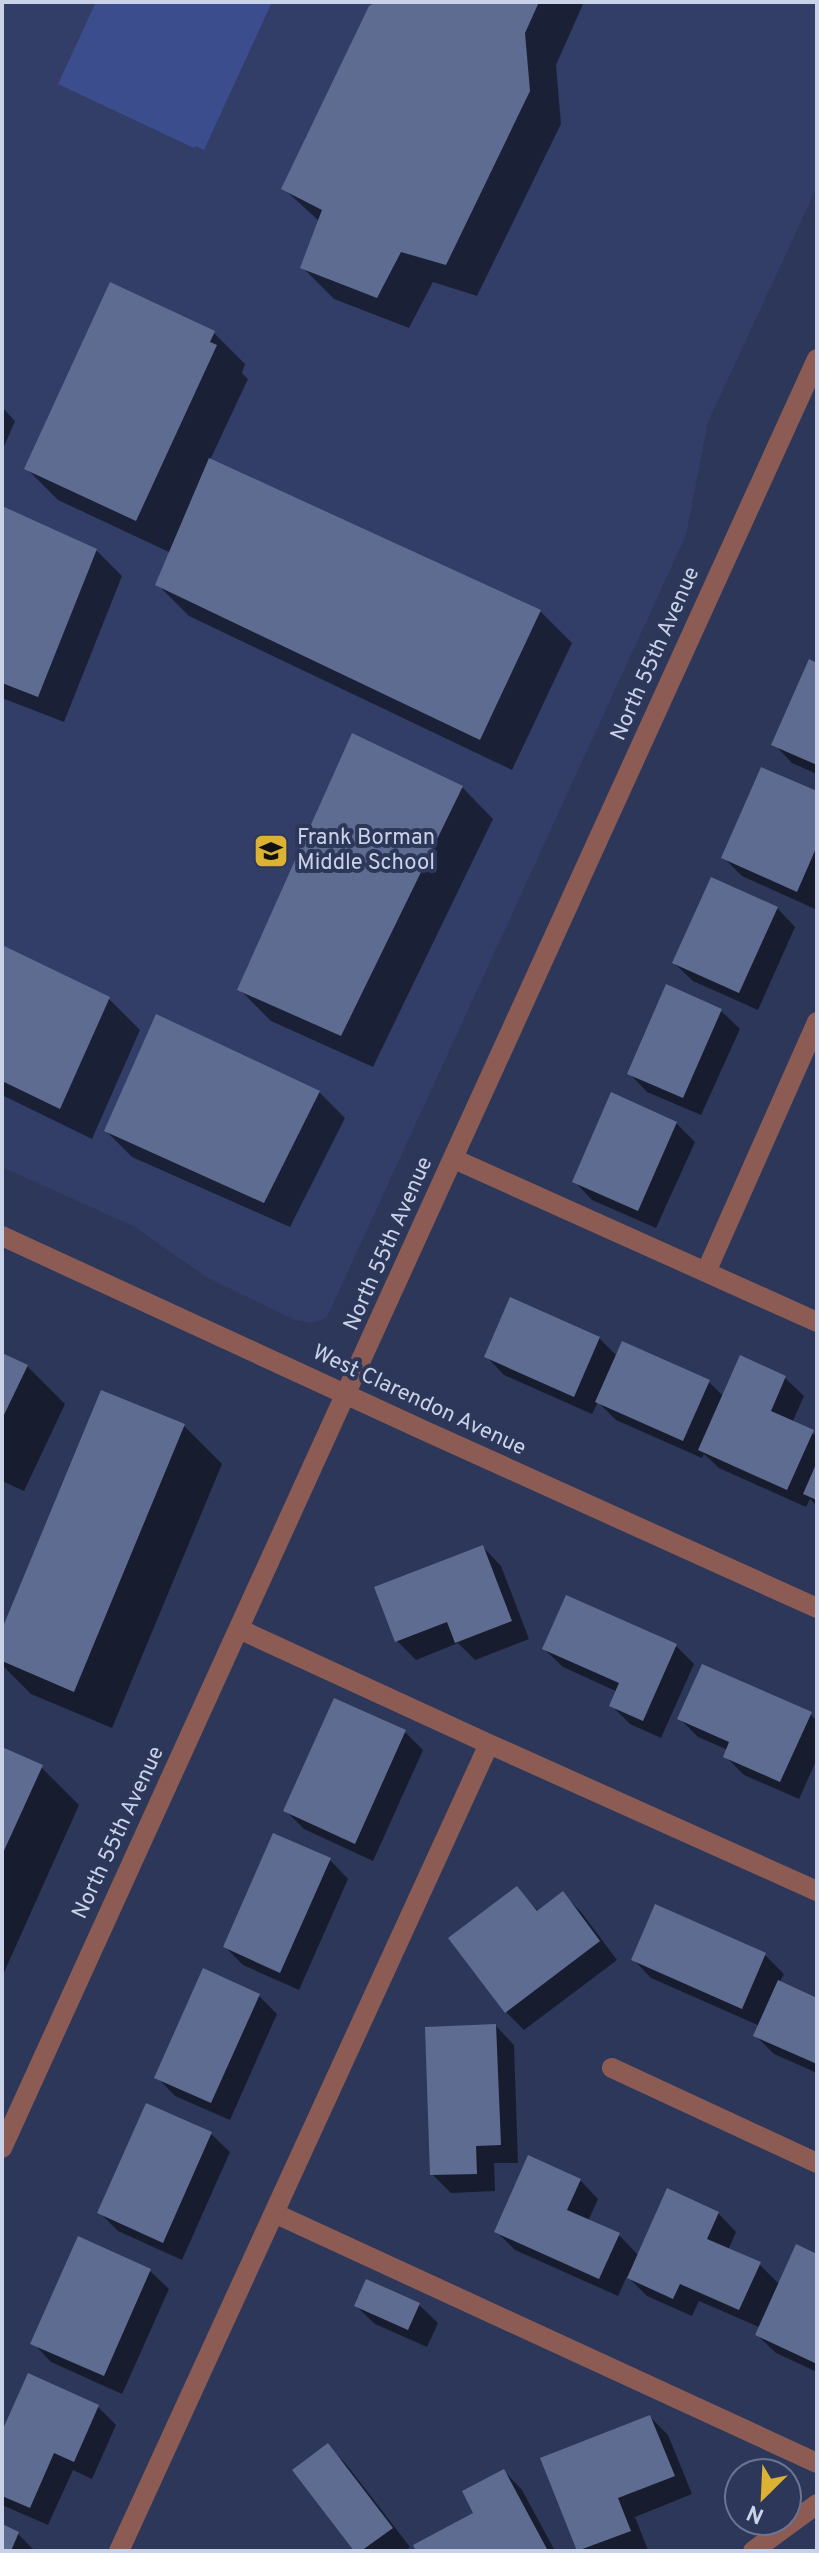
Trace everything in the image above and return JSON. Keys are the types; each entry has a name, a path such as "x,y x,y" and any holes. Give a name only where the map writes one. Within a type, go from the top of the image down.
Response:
{"street":[{"name":"North 55th Avenue","path":"2,2148 817,359"},
{"path":"706,1272 817,1022"},
{"path":"454,1159 817,1322"},
{"name":"West Clarendon Avenue","path":"2,1236 817,1608"},
{"path":"239,1629 817,1891"},
{"path":"119,2551 489,1744"},
{"path":"612,2068 817,2163"},
{"path":"274,2213 817,2463"},
{"path":"753,2551 817,2504"}],"shaded area":[{"name":"Frank Borman Middle School","path":"2,2 817,2 817,187 708,422 686,535 327,1317 314,1323 295,1320 206,1277 135,1227 2,1167"},
{"path":"96,2 272,2 204,150 58,84"}],"building":[{"path":"376,2 539,2 525,33 530,91 446,265 401,252 377,298 300,268 322,210 281,189 369,6"},
{"path":"110,282 215,331 210,342 217,345 136,521 24,469"},
{"path":"209,458 541,610 480,740 155,585"},
{"path":"2,506 97,549 38,697 2,683"},
{"path":"809,659 817,663 817,765 771,745"},
{"path":"352,733 463,786 341,1036 237,990"},
{"path":"761,767 817,791 817,846 797,892 721,858"},
{"path":"711,877 778,907 739,993 672,963"},
{"path":"2,945 110,997 60,1109 2,1081"},
{"path":"666,984 722,1009 683,1098 627,1074"},
{"path":"156,1014 320,1091 264,1203 104,1131"},
{"path":"611,1092 677,1122 638,1211 572,1182"},
{"path":"510,1297 600,1337 574,1397 484,1357"},
{"path":"622,1341 710,1380 683,1441 595,1402"},
{"path":"2,1353 28,1365 2,1419"},
{"path":"740,1355 786,1376 771,1411 814,1430 787,1490 698,1450"},
{"path":"101,1390 185,1424 74,1692 2,1661 2,1629"},
{"path":"817,1462 817,1500 803,1494"},
{"path":"483,1545 512,1621 455,1643 447,1622 395,1642 374,1587"},
{"path":"566,1595 677,1644 643,1721 609,1706 619,1683 542,1649"},
{"path":"702,1664 812,1712 780,1782 723,1757 729,1742 677,1719"},
{"path":"334,1698 406,1730 355,1844 283,1811"},
{"path":"2,1747 43,1765 2,1855"},
{"path":"273,1833 331,1858 280,1973 223,1947"},
{"path":"517,1886 537,1911 563,1891 600,1941 505,2013 448,1938"},
{"path":"655,1904 766,1953 742,2009 631,1960"},
{"path":"203,1968 260,1994 211,2103 154,2078"},
{"path":"778,1980 817,1998 817,2064 753,2036"},
{"path":"496,2024 501,2145 476,2146 477,2174 430,2175 425,2027"},
{"path":"146,2103 212,2132 163,2243 97,2213"},
{"path":"528,2155 581,2179 567,2210 620,2233 599,2279 494,2232"},
{"path":"667,2188 719,2212 707,2239 761,2262 739,2310 680,2284 673,2299 627,2278"},
{"path":"78,2236 151,2269 104,2376 30,2344"},
{"path":"796,2244 817,2254 817,2364 755,2335"},
{"path":"366,2279 420,2303 408,2330 354,2306"},
{"path":"28,2373 99,2405 74,2462 54,2453 30,2508 2,2496 2,2431"},
{"path":"650,2415 675,2476 618,2498 631,2531 577,2551 540,2458"},
{"path":"328,2443 393,2528 361,2551 354,2551 292,2470"},
{"path":"504,2469 548,2551 416,2551 413,2545 473,2513 462,2491"},
{"path":"2,2524 19,2532 11,2551 2,2551"}],"place":[{"name":"Frank Borman Middle School","path":"271,851"}]}
